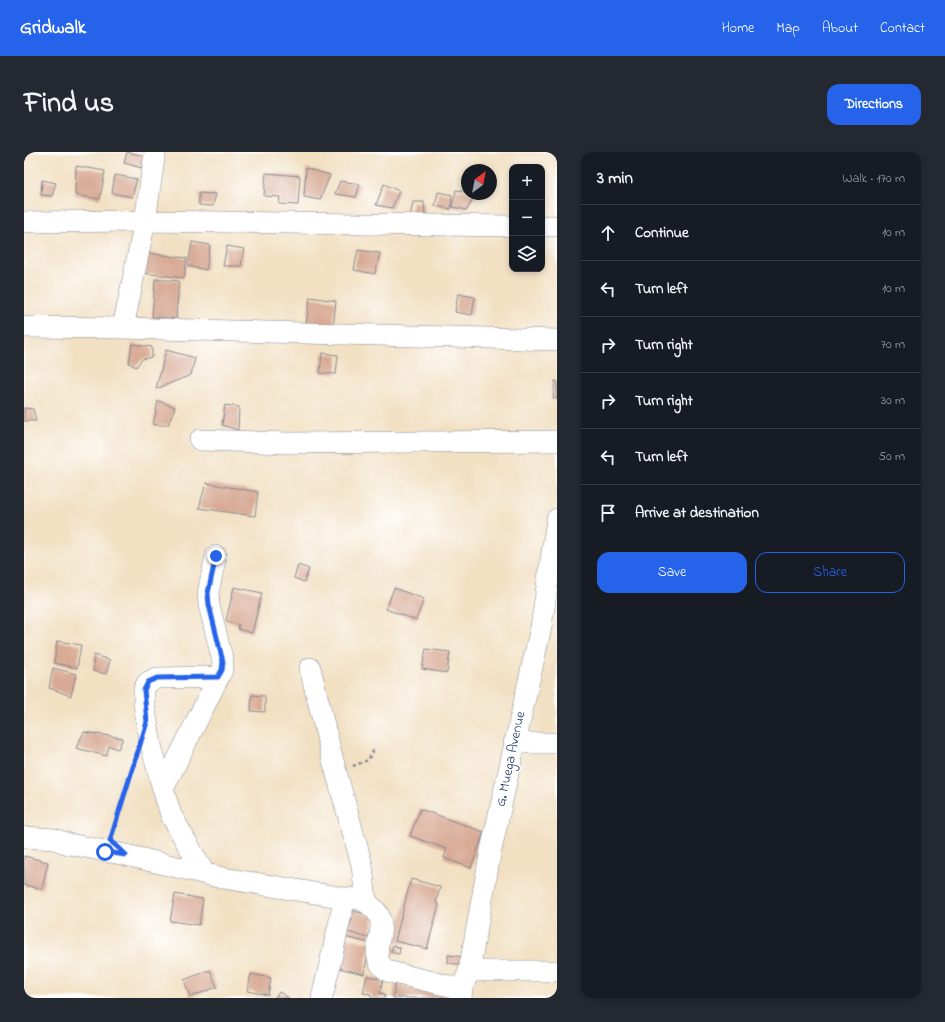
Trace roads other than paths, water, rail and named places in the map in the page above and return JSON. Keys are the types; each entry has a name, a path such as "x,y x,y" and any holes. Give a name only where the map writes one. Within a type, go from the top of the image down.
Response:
{"street":[{"path":"123,328 145,221 155,152"},
{"path":"24,222 145,221 509,226"},
{"path":"545,226 557,226"},
{"path":"24,327 123,328 557,340"},
{"path":"200,440 288,443 557,441"},
{"name":"G. Muega Avenue","path":"464,986 514,743 549,627 557,519"},
{"path":"163,789 222,670 223,662 209,605 208,593 216,556"},
{"path":"310,668 362,865 366,901"},
{"path":"204,873 172,815 163,789 147,722 144,690 148,682 157,678 218,677"},
{"path":"514,743 557,744"},
{"path":"24,837 54,839 83,836 96,837 110,841 126,855"},
{"path":"54,839 82,847 126,855 223,878 345,898 360,898 376,910 381,918 378,960 382,967 390,972 464,986 557,971"},
{"path":"322,998 345,898"}]}
